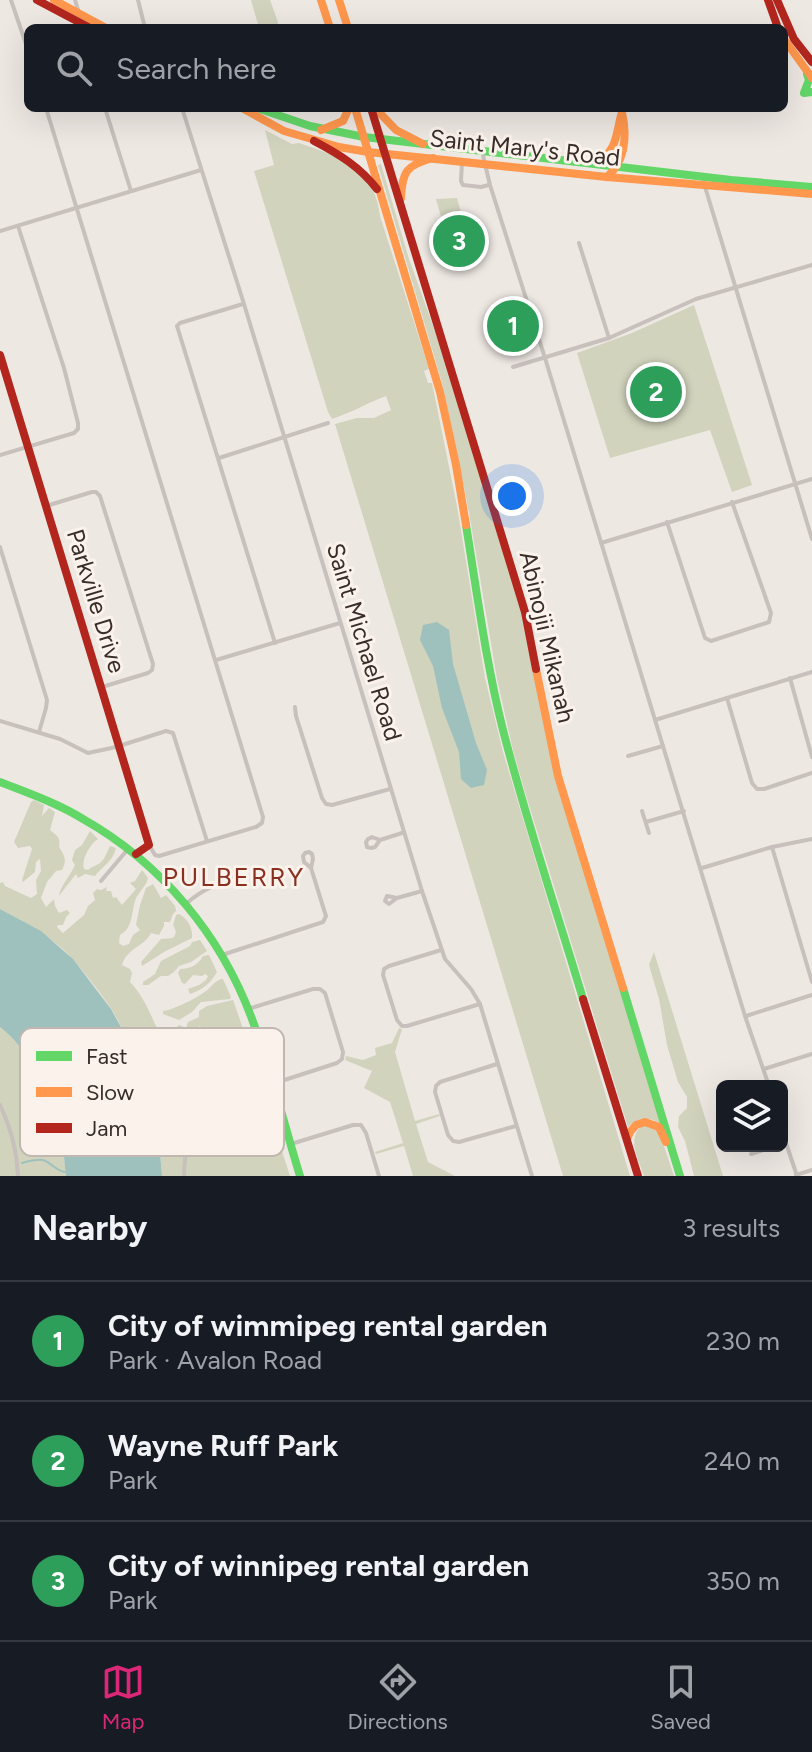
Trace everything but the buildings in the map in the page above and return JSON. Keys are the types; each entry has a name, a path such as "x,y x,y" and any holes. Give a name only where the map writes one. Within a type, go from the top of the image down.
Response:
{"main road":[{"path":"37,0 79,21"},
{"path":"54,0 79,21"},
{"path":"321,0 329,24"},
{"path":"768,0 777,24"},
{"path":"777,0 786,24"},
{"path":"341,3 347,24"},
{"path":"788,28 812,62"},
{"path":"788,45 809,75 804,93 812,92"},
{"name":"Saint Mary's Road","path":"249,112 284,131 314,141 368,152 632,179 812,187"},
{"name":"Saint Mary's Road","path":"267,112 321,130 364,137 643,169 703,181 812,194"},
{"path":"321,130 338,125 350,112"},
{"path":"354,112 364,137 440,392 456,465 502,727 638,1176"},
{"name":"Abinojii Mikanah","path":"374,112 525,612 558,776 679,1176"},
{"path":"376,112 395,130 423,144"},
{"path":"588,163 610,155 622,112 625,122 618,167 607,177"},
{"path":"314,141 353,162 367,174 381,194"},
{"path":"401,205 401,187 407,169 433,158"},
{"path":"632,179 643,169"},
{"path":"649,180 656,171"},
{"name":"Parkville Drive","path":"0,355 149,845"},
{"path":"0,782 65,807 88,820 161,875 222,955 254,1028"},
{"path":"132,851 149,845"},
{"path":"284,1122 300,1176"},
{"path":"628,1143 630,1130 636,1124 655,1124 662,1132 679,1176"}],"street":[{"path":"11,0 24,38"},
{"path":"75,0 79,21"},
{"path":"138,0 144,24"},
{"path":"47,112 263,820 259,826 159,856 149,845"},
{"path":"106,112 131,191"},
{"name":"Saint Michael Road","path":"183,112 441,950 448,964 480,1004 532,1176"},
{"path":"482,150 490,185 767,1080"},
{"path":"462,162 463,185 490,185"},
{"path":"0,231 201,170"},
{"path":"703,181 812,539"},
{"path":"0,455 74,433 78,429 64,368 18,226"},
{"path":"579,243 609,338"},
{"path":"513,367 609,338 696,299 812,265"},
{"path":"244,304 177,326 275,643"},
{"path":"219,458 328,423"},
{"path":"601,543 812,479"},
{"path":"46,506 92,492 100,496 153,664 148,673 102,687"},
{"path":"667,522 705,638 711,641 769,622 771,613 732,502"},
{"path":"0,547 47,700 39,732"},
{"path":"216,660 340,622"},
{"path":"655,720 812,672"},
{"path":"790,678 812,757"},
{"path":"727,698 752,783 757,789 812,773"},
{"path":"295,707 326,804 390,789"},
{"path":"0,721 60,739 88,753 166,731 173,733 207,841"},
{"path":"628,756 663,746"},
{"path":"642,811 649,833"},
{"path":"646,822 684,811"},
{"path":"380,840 403,833"},
{"path":"701,868 812,839"},
{"path":"772,847 812,982"},
{"path":"101,881 132,851"},
{"path":"222,955 323,922 325,913 311,868"},
{"path":"186,904 208,888 232,881"},
{"path":"397,898 422,891"},
{"path":"441,950 384,969 383,975 397,1020 402,1026 407,1026 480,1004"},
{"path":"803,955 812,952"},
{"path":"248,1009 313,989 320,989 326,997 343,1052 342,1059 284,1080"},
{"path":"745,1016 812,995"},
{"path":"764,1069 812,1054"},
{"path":"497,1064 440,1082 436,1086 448,1135 459,1142 516,1125"},
{"path":"0,1105 14,1142 18,1176"},
{"path":"291,1144 361,1125 379,1176"},
{"path":"751,1154 757,1152"},
{"path":"787,1152 796,1175 812,1170"},
{"path":"184,1176 186,1156"}],"green space":[{"path":"251,0 270,0 278,24 258,24"},
{"path":"265,130 292,144 299,143 328,153 353,166 371,186 377,200 429,369 424,371 428,383 432,383 457,506 485,678 503,752 630,1176 563,1176 335,424 357,418 374,418 391,410 386,396 332,419 328,412 254,171 274,165"},
{"path":"381,164 523,612 555,775 662,1124 644,1119 628,1127 525,792 497,679 469,512 442,383 378,165"},
{"path":"457,198 478,264 456,270 454,264 464,261 455,263 436,199"},
{"path":"694,305 752,485 732,492 710,430 610,458 577,353"},
{"path":"34,800 44,805 42,816 49,808 55,812 50,830 59,839 64,863 62,870 56,871 47,882 41,898 46,907 54,899 59,913 67,910 70,913 63,925 57,927 63,933 84,915 95,900 93,893 97,889 107,887 106,891 111,891 113,898 116,897 122,905 136,889 130,883 142,870 148,878 136,898 129,925 120,935 119,943 123,946 129,944 133,935 140,930 136,925 146,888 153,884 161,898 166,895 175,906 176,911 170,922 164,922 159,935 151,933 128,954 122,965 130,969 130,982 143,999 157,1028 123,1028 68,954 41,932 0,909 0,883 31,898 37,894 40,859 36,862 35,872 23,882 32,849 30,846 18,848 14,842 31,802"},
{"path":"90,831 98,839 87,852 84,869 100,863 110,846 116,848 115,853 95,876 85,874 78,878 76,874 59,896 75,865 72,860 75,850"},
{"path":"179,914 189,924 192,938 142,966 141,962 161,939 173,938 176,932 173,925"},
{"path":"200,940 207,951 179,966 168,976 143,985 155,974 161,961"},
{"path":"654,952 723,1176 694,1176 678,1127 679,1116 687,1108 687,1097 678,1082 667,1045 649,965"},
{"path":"209,955 217,972 205,986 190,994 188,989 199,985 208,976 193,975 185,984 178,973 180,969 193,966 203,956"},
{"path":"221,979 230,999 201,1002 179,1020 163,1014 163,1011 197,997"},
{"path":"233,1000 242,1028 186,1028 188,1022 199,1017 199,1011 207,1006"},
{"path":"0,1027 20,1047 20,1156 64,1156 66,1176 0,1176"},
{"path":"399,1028 402,1029 395,1052 415,1121 440,1116 416,1124 428,1162 455,1176 413,1176 404,1146 375,1152 403,1143 390,1102 364,1088 372,1071 345,1060 346,1056 363,1060 376,1055 375,1048 392,1043"},
{"path":"642,1126 659,1131 674,1176 644,1176 634,1143"},
{"path":"160,1156 284,1156 290,1176 162,1176"}],"water":[{"path":"437,622 449,630 453,664 487,770 484,785 471,788 461,779 459,752 442,708 433,666 420,640 423,625"},
{"path":"0,909 41,931 73,959 121,1028 20,1028 20,1047 0,1027"},
{"path":"64,1156 160,1156 162,1176 66,1176"}],"waterway":[{"path":"22,1163 43,1160 65,1172"}],"traffic: fast":[{"path":"807,74 809,80 804,93 812,92"},
{"path":"269,112 310,126 364,137 812,187"},
{"path":"466,525 503,730 583,999"},
{"path":"0,782 83,819 138,857 163,879 205,930 223,958 255,1028"},
{"path":"623,988 680,1176"},
{"path":"284,1121 300,1176"}],"traffic: slow":[{"path":"54,0 99,24"},
{"path":"321,0 329,24"},
{"path":"339,0 347,24"},
{"path":"788,45 812,78"},
{"path":"249,112 284,131 368,152 812,194"},
{"path":"321,130 343,121 347,112"},
{"path":"356,112 440,392 466,525"},
{"path":"379,112 396,130 423,144"},
{"path":"596,161 612,147 622,112"},
{"path":"607,177 618,163 624,147 622,112"},
{"path":"401,198 408,170 417,163 433,158"},
{"path":"536,669 558,776 623,988"},
{"path":"628,1137 636,1125 645,1122 659,1127 666,1142"}],"traffic: jam":[{"path":"37,0 82,24"},
{"path":"768,0 777,24"},
{"path":"777,0 787,24"},
{"path":"788,25 794,39 812,62"},
{"path":"372,112 525,612 536,669"},
{"path":"314,141 364,174 377,189"},
{"path":"0,355 149,845 136,854"},
{"path":"583,999 638,1176"}],"place":[{"name":"City of winnipeg rental garden","path":"459,241"},
{"name":"City of wimmipeg rental garden","path":"513,326"},
{"name":"Wayne Ruff Park","path":"656,392"}],"district":[{"name":"PULBERRY","path":"234,877"}]}
